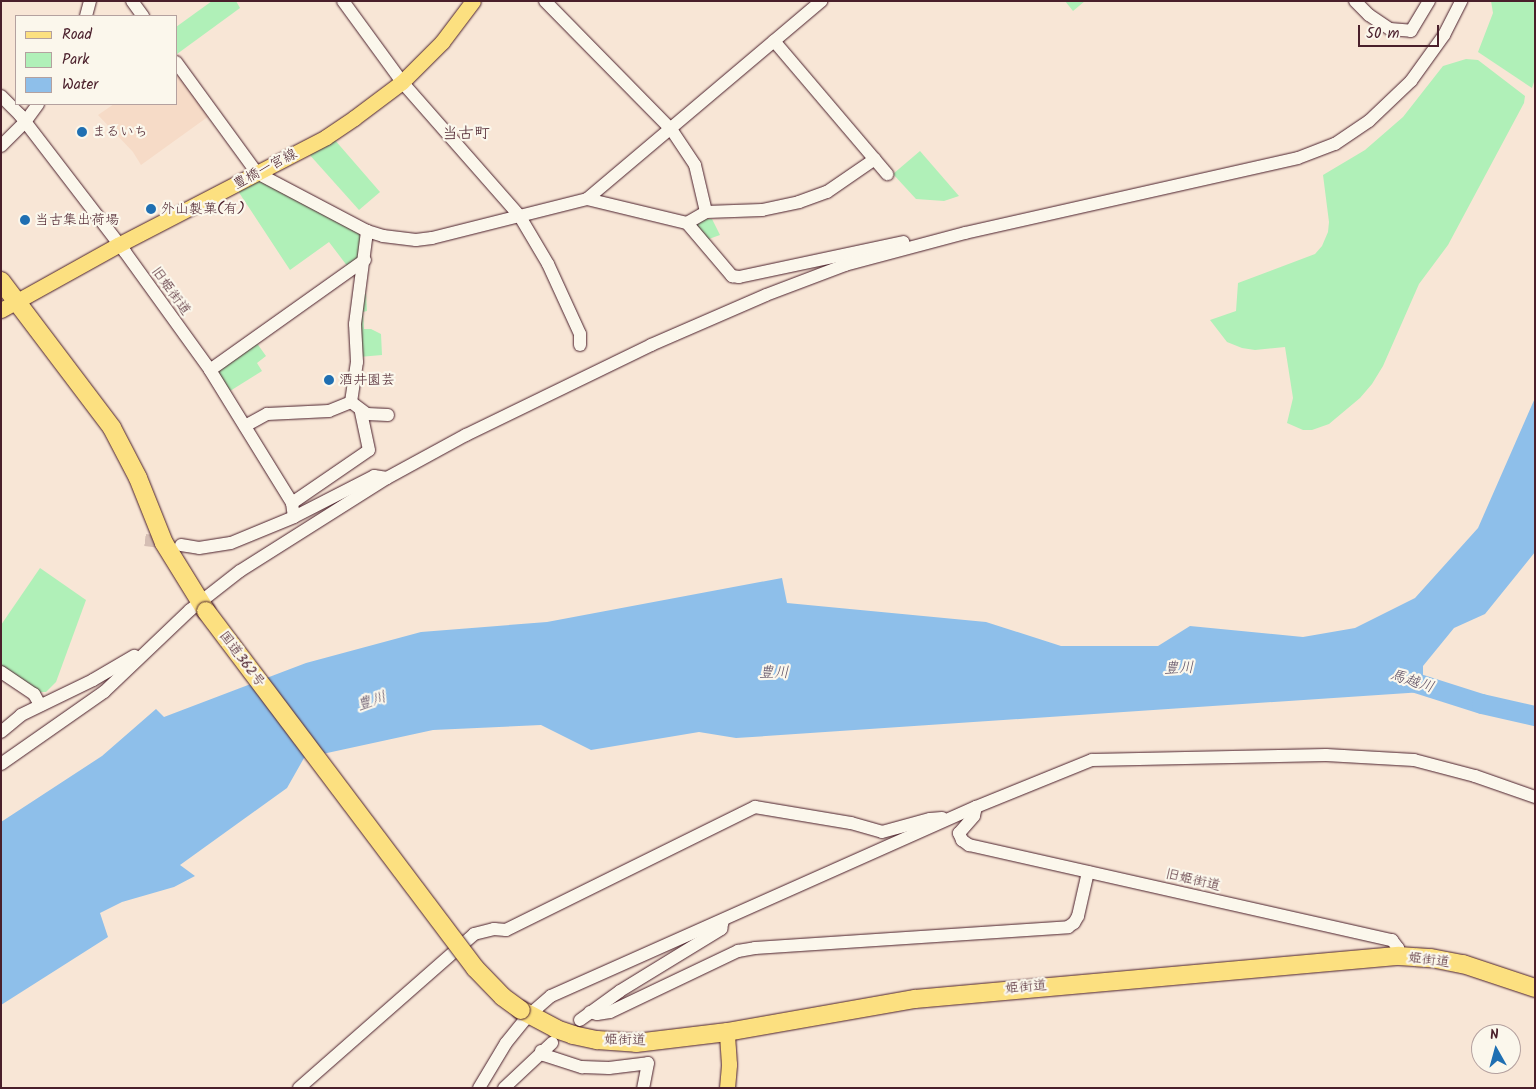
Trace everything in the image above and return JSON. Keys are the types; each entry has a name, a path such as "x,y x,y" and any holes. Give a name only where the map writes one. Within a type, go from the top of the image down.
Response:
{"highway":[{"name":"国道362号","path":"1,281 112,428 138,478 164,543 203,607 474,968 503,997 525,1012"},
{"name":"姫街道","path":"525,1012 573,1035 616,1042 636,1043 727,1032 915,999 1399,956 1431,958 1463,964 1535,988"}],"main road":[{"name":"豊橋一宮線","path":"1,310 118,245 333,132 402,82 442,42 473,1"},
{"path":"726,1088 730,1064 727,1032"}],"street":[{"path":"86,15 90,1"},
{"path":"132,1 142,15"},
{"path":"343,1 402,82 519,215 550,269 580,334 580,345"},
{"path":"545,1 671,129 694,166 706,212"},
{"path":"178,65 257,173 367,230 392,238 416,240 587,199 821,1"},
{"path":"1355,1 1369,15 1390,29 1411,31 1429,1"},
{"path":"1,764 104,692 153,645 203,607 240,570 388,478 466,435 677,334 766,295 845,265 965,234 1298,158 1336,144 1369,121 1411,81 1444,35 1461,1"},
{"path":"774,41 887,174"},
{"name":"旧姫街道","path":"1,96 24,122 118,245 210,370 292,503 294,517"},
{"path":"1,146 37,105"},
{"path":"687,223 706,212 762,210 800,202 827,192 875,159"},
{"path":"587,199 687,223 732,276 739,277 906,241 916,246"},
{"path":"351,402 357,362 355,324 365,260 367,230"},
{"path":"210,370 365,260"},
{"path":"292,503 369,450 361,412 351,402"},
{"path":"244,426 267,414 329,411 351,402"},
{"path":"361,412 388,415"},
{"path":"181,545 199,548 231,544 294,517 374,476 388,478"},
{"path":"1,732 21,715 93,680 153,645"},
{"path":"1,672 34,694 40,705"},
{"path":"478,1088 525,1012 552,996 952,818 1092,760 1316,756 1414,760 1438,765 1535,797"},
{"path":"299,1088 474,934 494,929 506,930 755,807 850,823 882,832 930,819 952,818"},
{"name":"旧姫街道","path":"976,808 974,816 959,833 962,840 970,845 1392,940 1398,948 1399,956"},
{"path":"723,920 721,929 620,991 585,1016 610,1012 738,951 755,948 1068,927 1074,923 1078,916 1088,872"},
{"path":"504,1088 541,1051 552,1043"},
{"path":"541,1051 544,1055 582,1067 609,1068 648,1063 643,1088"}],"shaded area":[{"path":"178,75 209,116 141,165 133,152 98,115 113,105 178,105"}],"green space":[{"path":"212,1 236,1 240,8 178,53 178,26"},
{"path":"1065,1 1085,1 1073,11"},
{"path":"1491,1 1535,1 1535,79 1532,88 1478,52 1493,13"},
{"path":"1466,59 1478,60 1525,96 1524,103 1448,245 1419,284 1383,366 1372,384 1360,398 1329,424 1312,430 1303,430 1287,423 1293,398 1285,347 1255,350 1242,348 1227,342 1210,320 1236,311 1238,283 1315,254 1322,246 1328,232 1329,222 1323,175 1365,150 1403,117 1443,66"},
{"path":"334,139 380,192 359,210 308,153"},
{"path":"920,151 959,196 944,201 916,199 893,174"},
{"path":"258,180 359,233 361,237 360,258 348,267 329,242 290,270 238,191"},
{"path":"712,219 720,235 706,240 697,229 696,221"},
{"path":"363,293 366,294 367,311 363,312 364,329 371,329 381,334 382,355 359,357"},
{"path":"256,342 266,356 257,363 262,371 230,391 217,370"},
{"path":"40,568 86,600 56,682 46,692 37,692 1,666 1,625"}],"water":[{"name":"豊川","path":"1535,398 1535,552 1485,614 1454,628 1423,666 1423,692 736,738 699,732 591,750 541,725 433,730 304,758 287,788 180,865 195,876 174,887 122,902 100,913 108,937 1,1005 1,822 102,756 156,709 164,717 306,663 421,632 547,622 782,578 787,603 986,622 1061,646 1158,646 1190,626 1303,637 1355,628 1415,598 1478,528"}],"waterway":[{"name":"馬越川","path":"1397,677 1482,704 1535,716"}],"tunnel":[{"path":"145,540 170,543"}],"place":[{"name":"まるいち","path":"82,132"},
{"name":"外山製菓(有)","path":"151,209"},
{"name":"当古集出荷場","path":"25,220"},
{"name":"酒井園芸","path":"329,380"}],"district":[{"name":"当古町","path":"466,134"}]}
